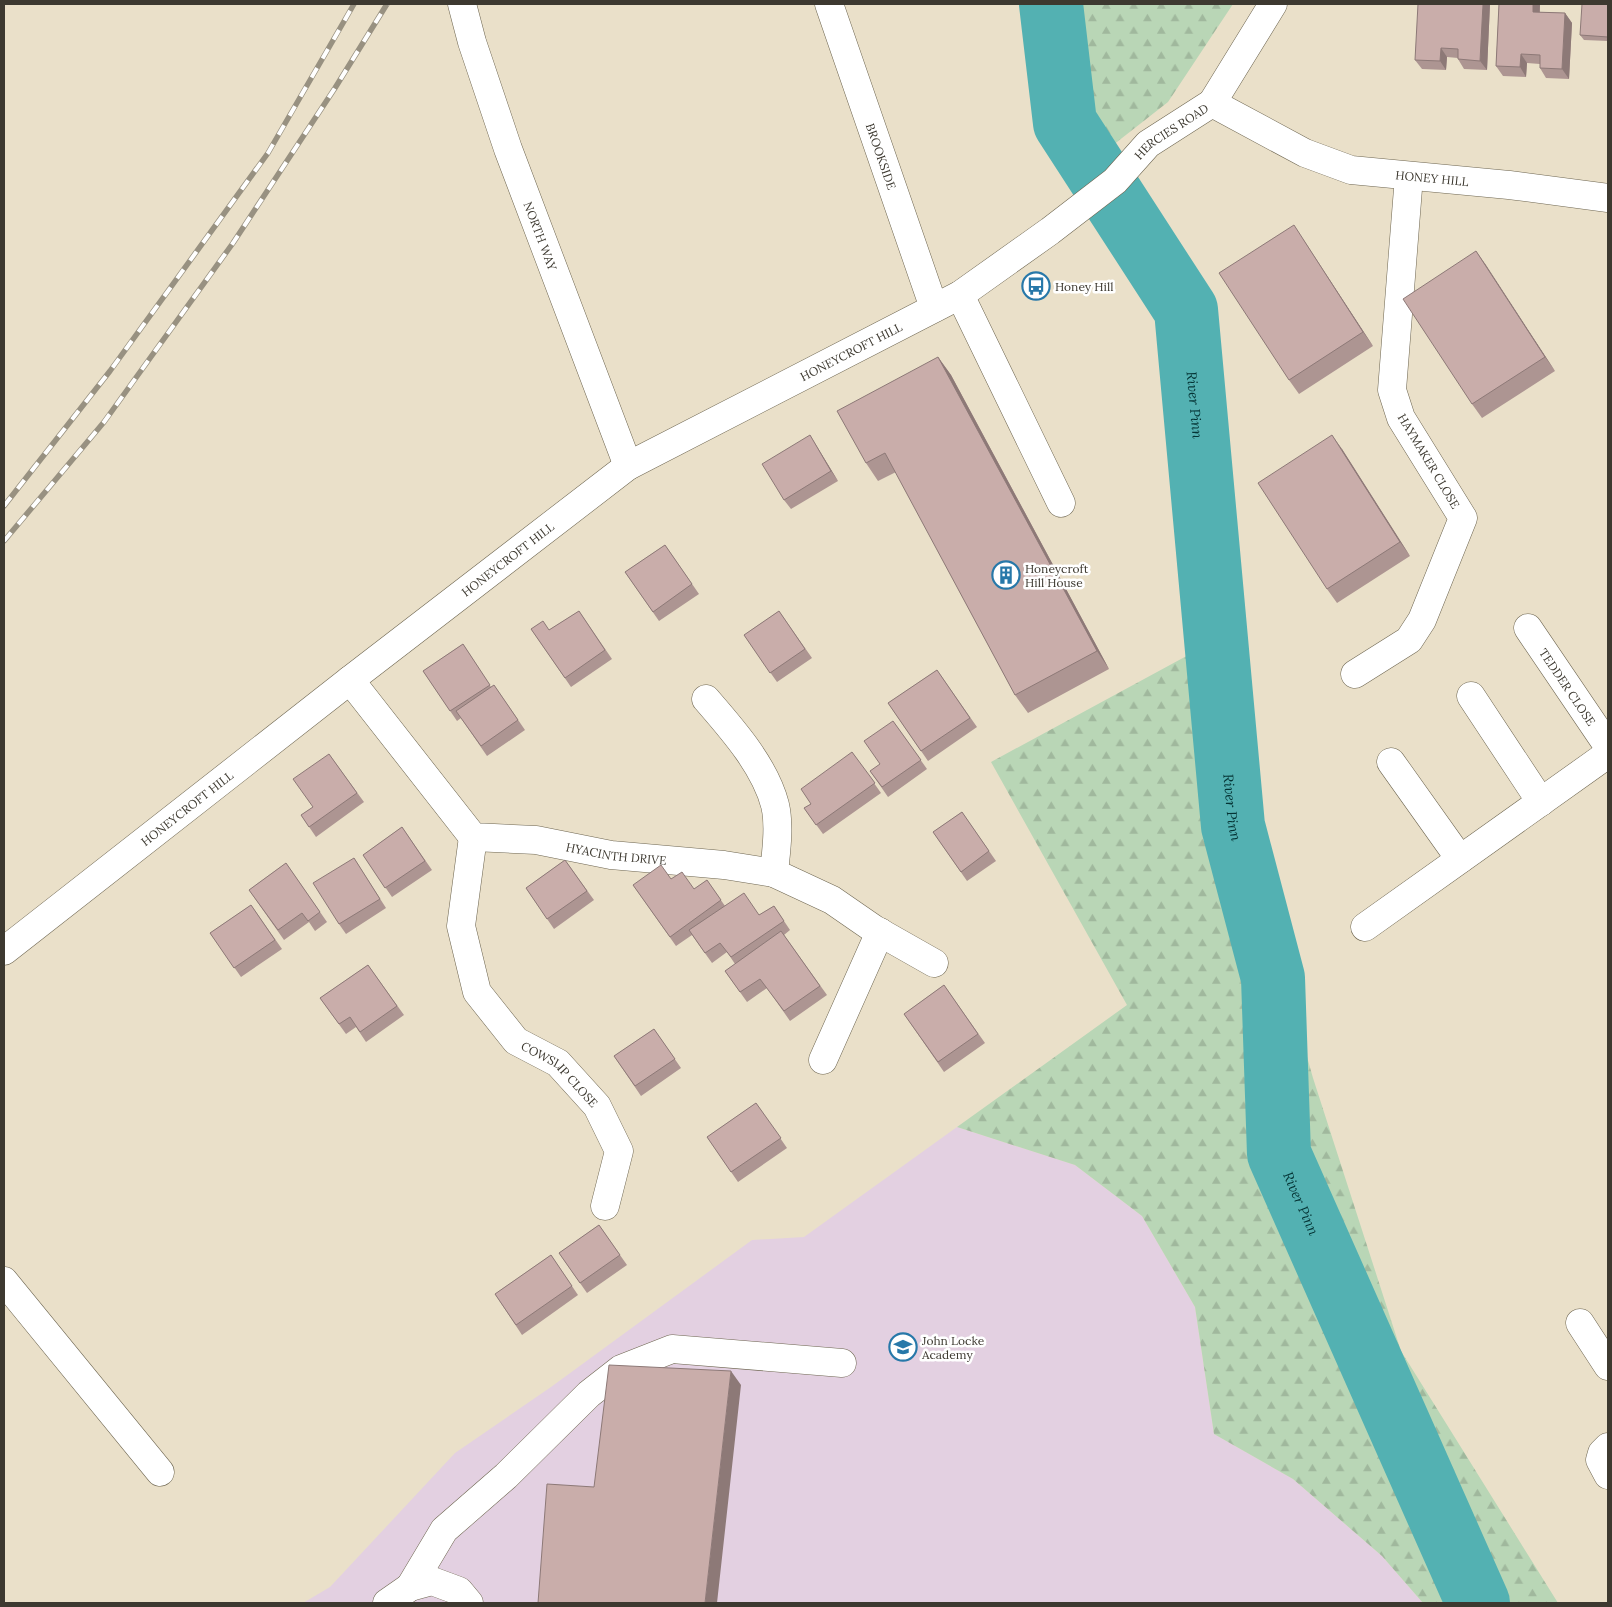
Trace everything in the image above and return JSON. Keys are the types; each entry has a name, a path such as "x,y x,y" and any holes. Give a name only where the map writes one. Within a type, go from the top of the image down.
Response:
{"street":[{"name":"NORTH WAY","path":"462,4 472,42 508,148 628,466"},
{"name":"BROOKSIDE","path":"829,4 934,308"},
{"name":"HERCIES ROAD","path":"1050,231 1115,181 1148,144 1212,103 1273,4"},
{"name":"HONEY HILL","path":"1212,103 1305,153 1351,170 1509,185 1608,198"},
{"name":"HAYMAKER CLOSE","path":"1356,674 1409,640 1422,620 1463,518 1401,418 1392,390 1409,176"},
{"name":"HONEYCROFT HILL","path":"4,951 350,680 628,466 960,295 1050,231"},
{"path":"960,295 1062,503"},
{"name":"TEDDER CLOSE","path":"1528,628 1608,746"},
{"path":"350,680 473,836"},
{"path":"1471,696 1541,802"},
{"path":"706,700 736,733 763,776 775,805 777,838 774,874"},
{"path":"1365,927 1608,754"},
{"path":"1391,762 1460,859"},
{"name":"HYACINTH DRIVE","path":"473,836 536,840 611,855 724,865 774,874 832,900 880,932 934,962"},
{"name":"COWSLIP CLOSE","path":"473,836 461,926 477,992 516,1041 558,1064 596,1106 619,1152 605,1206"},
{"path":"823,1060 880,932"},
{"path":"4,1282 160,1472"},
{"path":"1580,1323 1608,1366"},
{"path":"410,1587 444,1530 506,1476 589,1394 621,1368 672,1349 842,1363"},
{"path":"1608,1447 1602,1453 1600,1460 1608,1475"},
{"path":"387,1603 410,1587 432,1581 459,1591 469,1603"}],"shaded area":[{"name":"John Locke Academy","path":"957,1127 1075,1165 1142,1216 1195,1307 1214,1434 1293,1479 1382,1556 1423,1603 303,1603 330,1587 455,1453 551,1387 752,1240 804,1237"}],"green space":[{"path":"1051,4 1233,4 1168,102 1071,178"},
{"path":"1216,640 1244,833 1313,1078 1401,1351 1558,1603 1423,1603 1382,1556 1293,1479 1214,1434 1195,1307 1142,1216 1075,1165 957,1127 1127,1005 991,762"}],"building":[{"path":"1418,4 1483,4 1480,61 1458,59 1458,49 1441,48 1440,61 1415,60"},
{"path":"1499,4 1533,4 1533,12 1565,13 1562,69 1540,68 1540,55 1521,54 1520,67 1496,66"},
{"path":"1582,4 1608,4 1608,37 1580,35"},
{"path":"1294,225 1363,332 1289,380 1219,273"},
{"path":"1476,251 1545,357 1472,404 1403,299"},
{"name":"Honeycroft Hill House","path":"938,357 1097,651 1015,695 885,453 866,463 837,411"},
{"path":"810,435 831,471 784,500 762,464"},
{"path":"1332,435 1400,542 1327,589 1258,483"},
{"path":"665,545 692,584 653,612 625,572"},
{"path":"579,611 605,650 565,678 531,629 543,621 549,630"},
{"path":"779,611 805,649 770,673 744,635"},
{"path":"463,644 490,685 450,711 423,671"},
{"path":"937,670 970,718 921,751 888,703"},
{"path":"494,685 518,720 481,746 456,711"},
{"path":"893,721 921,760 882,787 870,771 880,764 864,741"},
{"path":"852,752 875,783 816,825 804,808 811,804 801,789"},
{"path":"329,754 357,793 309,827 301,815 313,807 293,779"},
{"path":"962,812 989,851 961,872 933,832"},
{"path":"402,827 425,861 385,888 363,855"},
{"path":"354,858 380,899 339,924 313,883"},
{"path":"565,860 587,891 547,919 526,888"},
{"path":"286,863 320,912 308,921 302,913 278,930 249,890"},
{"path":"661,865 671,879 682,872 694,889 707,880 721,900 670,937 633,885"},
{"path":"744,893 759,915 774,906 784,921 731,957 720,943 705,953 689,930"},
{"path":"251,905 275,940 234,968 210,933"},
{"path":"781,931 820,986 784,1011 760,979 740,992 725,971"},
{"path":"368,965 397,1006 360,1032 350,1017 339,1024 320,998"},
{"path":"944,985 978,1034 938,1062 904,1014"},
{"path":"654,1029 675,1059 635,1086 614,1056"},
{"path":"756,1103 781,1138 731,1172 707,1137"},
{"path":"599,1225 620,1255 580,1283 559,1253"},
{"path":"551,1255 572,1286 516,1325 495,1294"},
{"path":"609,1365 731,1371 705,1603 538,1603 547,1484 594,1487"}],"waterway":[{"name":"River Pinn","path":"1051,4 1065,123 1186,310 1233,826 1273,978 1279,1154 1478,1603"}],"railway":[{"path":"4,506 110,371 268,153 354,4"},
{"path":"4,541 104,422 233,243 335,88 387,4"}],"place":[{"name":"Honey Hill","path":"1036,286"},
{"name":"Honeycroft Hill House","path":"1006,575"},
{"name":"John Locke Academy","path":"903,1347"}]}
